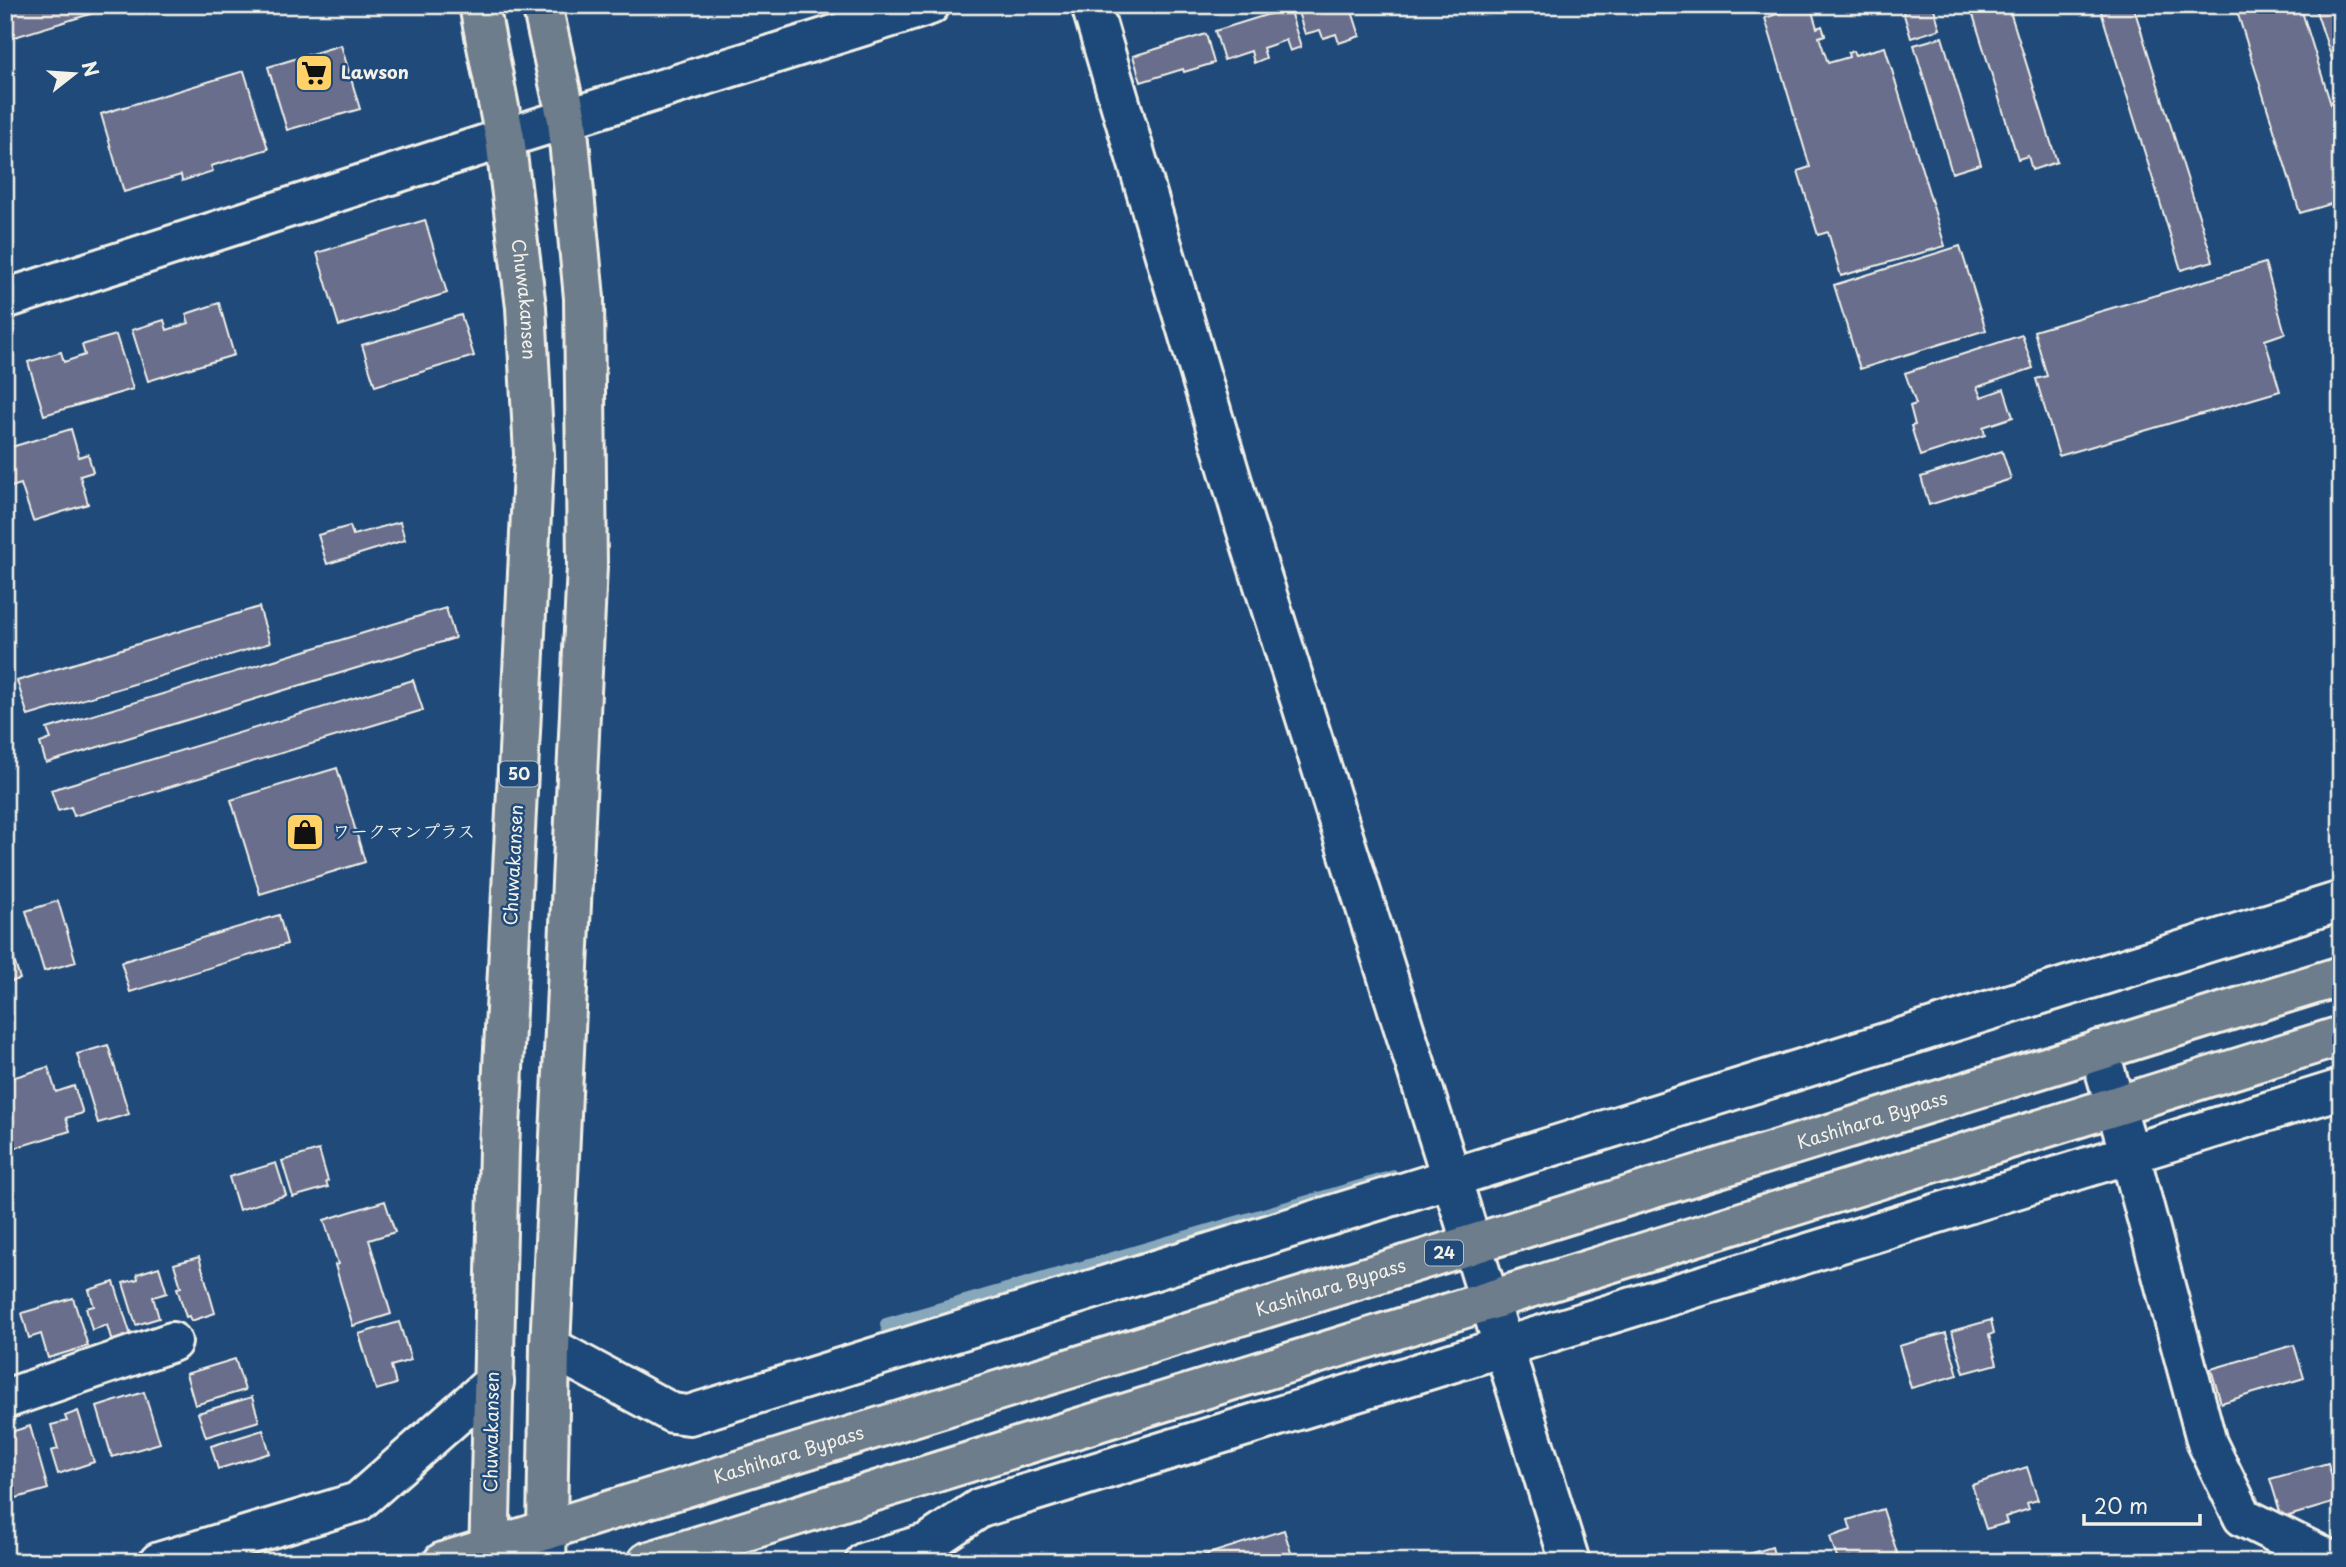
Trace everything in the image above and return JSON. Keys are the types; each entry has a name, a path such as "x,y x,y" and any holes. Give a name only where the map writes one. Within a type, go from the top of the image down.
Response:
{"main road":[{"name":"Chuwakansen","path":"479,5 505,138 526,307 534,454 499,1147 490,1554"},
{"path":"542,5 567,119 584,298 587,566 550,1347 547,1546"},
{"name":"Kashihara Bypass","path":"443,1562 547,1546 1472,1245 2341,976"},
{"path":"647,1562 2341,1036"}],"street":[{"path":"5,299 930,5"},
{"path":"1091,5 1244,522 1570,1562"},
{"path":"550,1347 672,1413 689,1415 2341,901"},
{"path":"2099,1050 2207,1443 2243,1517 2334,1562"},
{"path":"865,1562 928,1543 980,1508 2341,1089"},
{"path":"5,1399 172,1342"},
{"path":"159,1562 358,1502 494,1382"}],"building":[{"path":"5,5 120,5 5,40"},
{"path":"1350,5 1360,36 1339,43 1336,34 1323,38 1320,30 1305,34 1296,6"},
{"path":"1810,5 1817,28 1822,26 1825,35 1819,37 1828,63 1849,57 1848,53 1853,51 1855,55 1885,47 1945,246 1841,276 1828,232 1818,235 1798,171 1810,167 1765,18"},
{"path":"1901,5 1933,5 1940,29 1911,38"},
{"path":"1970,5 2008,5 2057,162 2032,170 2028,156 2018,159"},
{"path":"2099,5 2133,5 2213,261 2181,270"},
{"path":"2235,5 2300,5 2341,137 2341,201 2300,213"},
{"path":"2314,5 2341,5 2341,86"},
{"path":"1289,8 1301,47 1290,51 1286,40 1263,48 1266,58 1254,63 1251,51 1224,60 1215,31"},
{"path":"1206,34 1214,63 1141,82 1133,56"},
{"path":"1942,37 1981,164 1952,173 1914,45"},
{"path":"341,45 360,109 287,130 268,67"},
{"path":"244,71 268,149 211,166 213,171 182,181 181,175 124,192 101,114"},
{"path":"425,220 447,293 339,326 317,253"},
{"path":"1960,246 1986,330 1860,369 1834,285"},
{"path":"2265,263 2285,333 2265,340 2280,391 2059,456 2036,379 2047,376 2034,331"},
{"path":"219,303 234,355 148,381 132,330 164,320 167,330 189,323 186,314"},
{"path":"461,315 474,356 375,386 362,345"},
{"path":"116,335 133,389 44,415 28,362 61,352 64,362 85,355 82,345"},
{"path":"2022,335 2033,368 1977,387 1981,397 2004,389 2013,417 1983,427 1985,435 1920,456 1911,426 1915,425 1910,406 1916,404 1905,373"},
{"path":"71,429 79,457 88,454 93,472 80,476 88,504 33,521 21,484 5,489 5,459 8,458 5,449"},
{"path":"2002,451 2011,479 1929,505 1921,477"},
{"path":"400,522 405,540 327,564 318,535 350,526 353,535"},
{"path":"259,607 270,643 28,716 17,681"},
{"path":"446,608 455,638 46,763 40,743 51,739 47,729"},
{"path":"413,680 423,710 74,816 71,807 58,811 51,790"},
{"path":"337,768 365,862 260,894 231,800"},
{"path":"58,901 76,962 44,971 26,911"},
{"path":"279,915 287,944 130,992 121,962"},
{"path":"5,932 20,979 5,983"},
{"path":"108,1045 129,1114 98,1123 77,1054"},
{"path":"48,1067 56,1092 74,1086 83,1113 66,1118 70,1131 5,1151 5,1080"},
{"path":"319,1150 328,1187 293,1197 282,1161"},
{"path":"276,1163 286,1195 239,1210 229,1177"},
{"path":"385,1201 395,1232 369,1240 391,1314 353,1326 324,1220"},
{"path":"199,1257 215,1313 191,1321 189,1316 186,1317 177,1288 181,1287 174,1264"},
{"path":"159,1267 167,1293 153,1297 159,1318 136,1325 123,1283 138,1279 137,1274"},
{"path":"114,1282 132,1339 113,1345 107,1325 92,1330 86,1308 94,1306 89,1290"},
{"path":"73,1298 88,1346 48,1358 41,1334 29,1338 22,1313"},
{"path":"1991,1320 1994,1333 1989,1335 1997,1364 1964,1373 1952,1331"},
{"path":"399,1322 411,1360 391,1366 396,1384 376,1390 359,1334"},
{"path":"1946,1333 1958,1375 1911,1388 1899,1346"},
{"path":"2294,1345 2304,1378 2221,1403 2211,1369"},
{"path":"235,1359 245,1390 195,1405 186,1374"},
{"path":"144,1392 160,1443 112,1457 97,1407"},
{"path":"252,1397 259,1421 206,1437 198,1413"},
{"path":"78,1411 94,1462 58,1474 51,1451 58,1449 51,1425 67,1421 65,1416"},
{"path":"30,1426 48,1489 6,1501 5,1439 12,1437 11,1432"},
{"path":"263,1430 270,1453 218,1469 211,1446"},
{"path":"2328,1463 2339,1501 2282,1518 2270,1479"},
{"path":"2027,1467 2038,1500 2027,1503 2029,1509 2005,1517 2007,1523 1986,1529 1972,1485"},
{"path":"1883,1509 1900,1562 1852,1562 1851,1557 1838,1561 1830,1537 1851,1530 1848,1520"},
{"path":"1284,1530 1294,1562 1183,1562"},
{"path":"1772,1547 1776,1562 1723,1562"}],"waterway":[{"path":"889,1338 886,1324 1394,1176"},
{"path":"948,1550 952,1562"}],"place":[{"name":"Lawson","path":"314,73"},
{"name":"ワークマンプラス","path":"305,832"}]}
